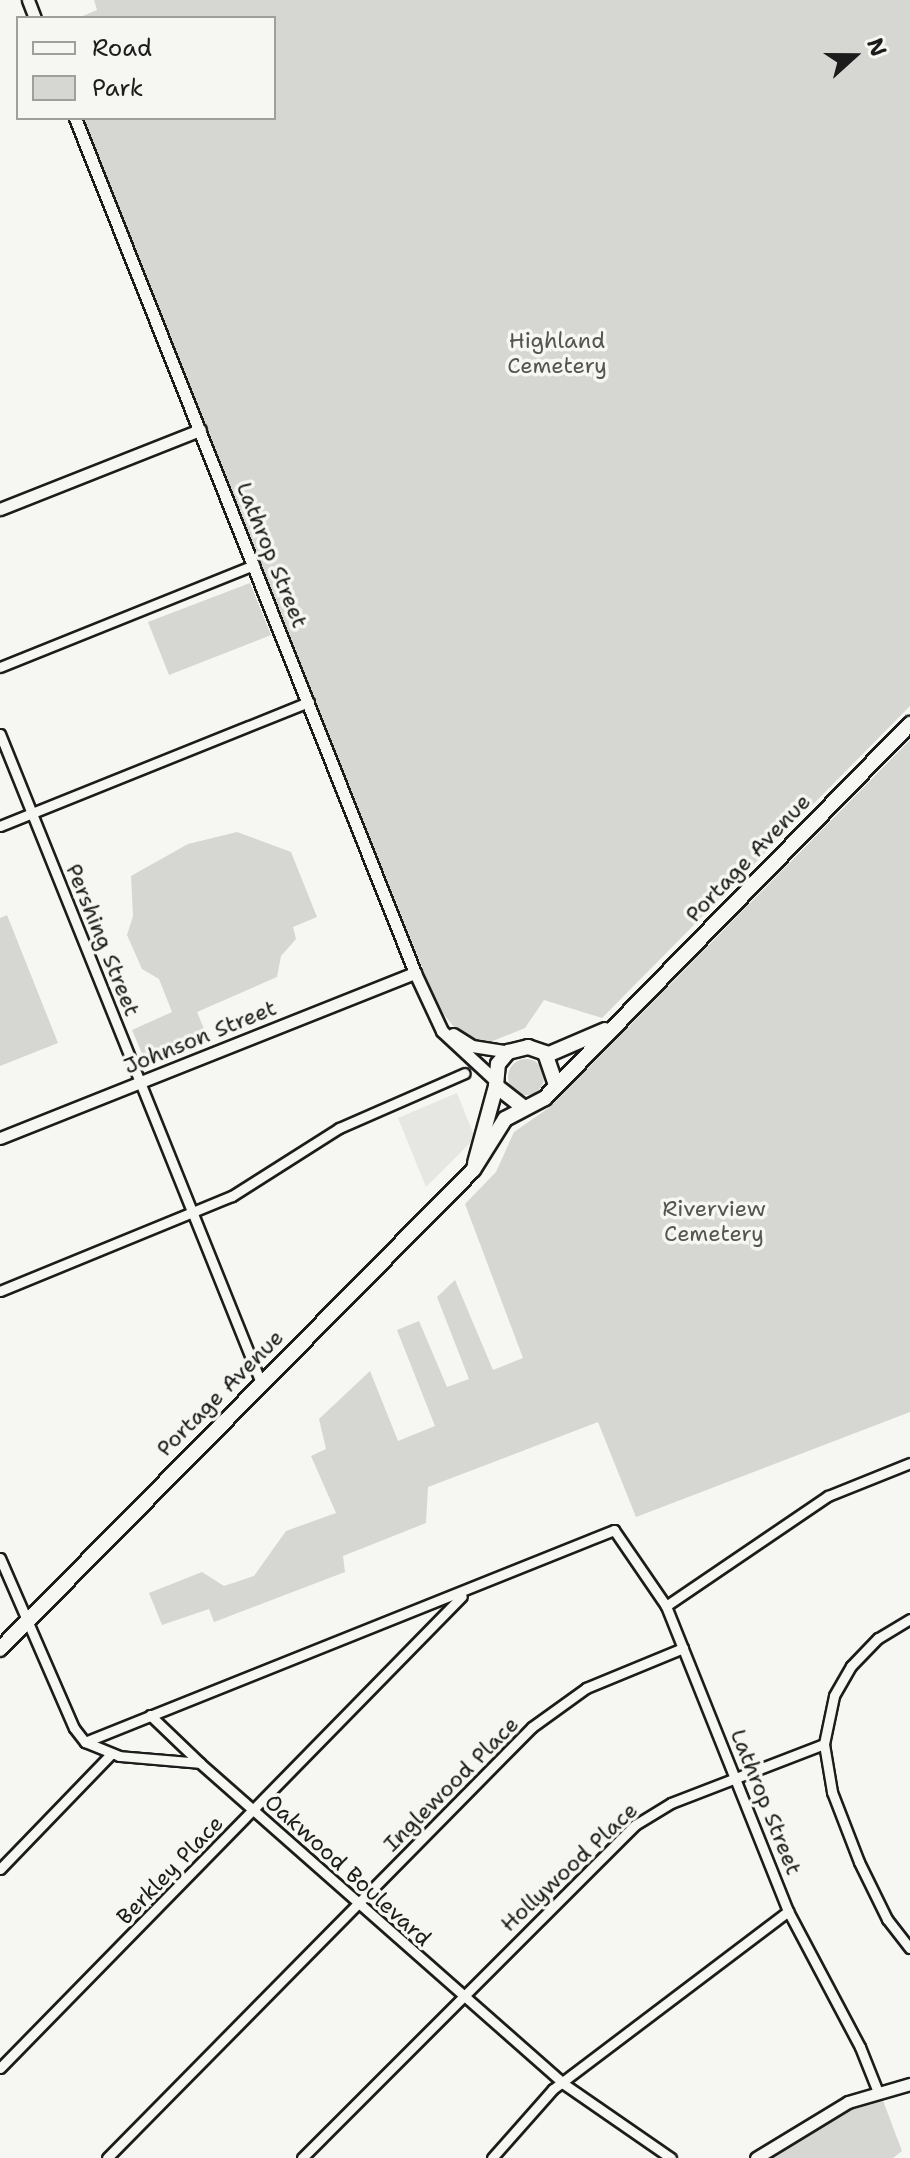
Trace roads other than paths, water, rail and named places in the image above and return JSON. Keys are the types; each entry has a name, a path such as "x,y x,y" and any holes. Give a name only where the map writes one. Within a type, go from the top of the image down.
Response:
{"main road":[{"name":"Portage Avenue","path":"556,1085 910,724"},
{"name":"Portage Avenue","path":"547,1055 572,1049 617,1023"},
{"path":"528,1047 547,1055 556,1085 539,1103 523,1107 496,1083 498,1064 508,1052 528,1047"},
{"name":"Portage Avenue","path":"473,1170 496,1083"},
{"name":"Portage Avenue","path":"0,1649 473,1170 505,1119 523,1107"}],"street":[{"name":"Lathrop Street","path":"76,120 415,973 442,1031 496,1083"},
{"path":"0,509 200,430"},
{"path":"0,667 254,565"},
{"path":"0,826 309,702"},
{"name":"Pershing Street","path":"0,734 261,1383"},
{"name":"Johnson Street","path":"0,1138 415,973"},
{"name":"Lathrop Street","path":"431,1008 459,1039 508,1052"},
{"path":"0,1291 193,1214 254,1185 364,1115 465,1073"},
{"path":"666,1606 828,1496 910,1463"},
{"name":"Lathrop Street","path":"464,1593 614,1530 666,1606 788,1911 860,2047 878,2092"},
{"path":"0,1558 85,1742 111,1754 200,1763"},
{"path":"85,1742 464,1593"},
{"name":"Berkley Place","path":"0,2068 464,1593"},
{"path":"910,1619 878,1638 851,1666 834,1696 824,1744 832,1792 859,1862 887,1919 910,1948"},
{"name":"Inglewood Place","path":"107,2158 540,1720 586,1688 683,1648"},
{"path":"150,1715 200,1763"},
{"name":"Hollywood Place","path":"302,2158 635,1825 671,1803 824,1744"},
{"path":"0,1869 111,1754"},
{"name":"Oakwood Boulevard","path":"200,1763 564,2084 671,2158"},
{"path":"492,2158 553,2089 564,2084 788,1911"},
{"path":"756,2158 827,2113 878,2092 910,2084"}],"park label":[{"name":"Highland Cemetery","path":"557,352"},
{"name":"Riverview Cemetery","path":"714,1220"}]}
